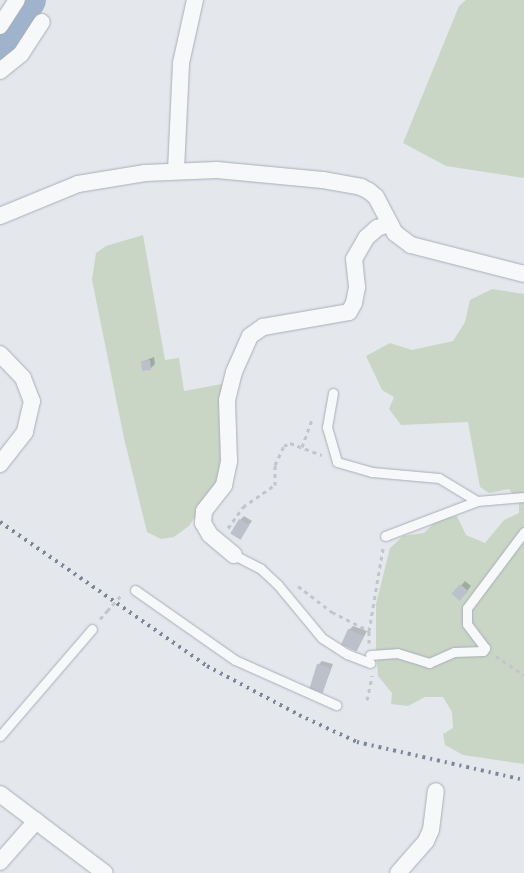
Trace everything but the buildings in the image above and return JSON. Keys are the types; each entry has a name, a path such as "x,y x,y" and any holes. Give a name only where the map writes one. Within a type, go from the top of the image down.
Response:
{"street":[{"path":"0,26 17,0"},
{"path":"176,170 181,63 195,0"},
{"path":"0,71 21,54 42,22"},
{"path":"0,216 78,184 176,170 217,170 361,187 376,197 389,224 402,241 411,245 524,274"},
{"path":"234,555 218,543 204,523 204,511 224,485 229,460 227,400 234,372 250,336 263,327 349,312 354,303 357,286 354,259 366,238 377,228 389,224"},
{"path":"0,354 23,378 32,401 25,432 0,464"},
{"path":"398,873 426,841 431,830 436,791"},
{"path":"0,794 104,873"},
{"path":"0,862 36,822"}],"lane":[{"path":"333,392 327,427 337,462 372,472 439,478 477,501"},
{"path":"385,536 477,501 524,497"},
{"path":"234,555 261,569 278,585 322,638 347,654 370,659 397,653 429,663 454,652 483,651 485,648 467,624 467,608 524,532"},
{"path":"135,590 235,660 336,705"},
{"path":"0,736 92,629"}],"path":[{"path":"218,543 243,507 275,485 275,465 284,446 290,443 302,446 337,462"},
{"path":"367,700 372,675 368,631 385,536"},
{"path":"294,583 332,612 368,631"},
{"path":"107,611 123,593"},
{"path":"485,648 524,676"}],"green space":[{"path":"466,0 524,0 524,178 446,166 403,143 459,6"},
{"path":"143,235 165,360 179,358 184,391 222,384 224,457 219,482 189,526 174,537 161,539 147,532 124,438 92,280 96,253 106,246"},
{"path":"492,289 524,294 524,764 463,755 445,745 443,734 453,728 452,712 443,697 425,697 408,706 391,704 392,693 378,676 376,649 376,604 390,548 403,536 424,533 439,518 457,516 466,535 485,543 504,520 519,513 519,502 509,489 489,493 480,487 468,422 401,425 389,409 394,397 382,390 366,356 390,343 412,350 453,341 465,322 470,300"}],"waterway":[{"path":"0,47 29,0"}],"railway":[{"path":"0,522 207,666 299,715 357,742 524,780"}]}
